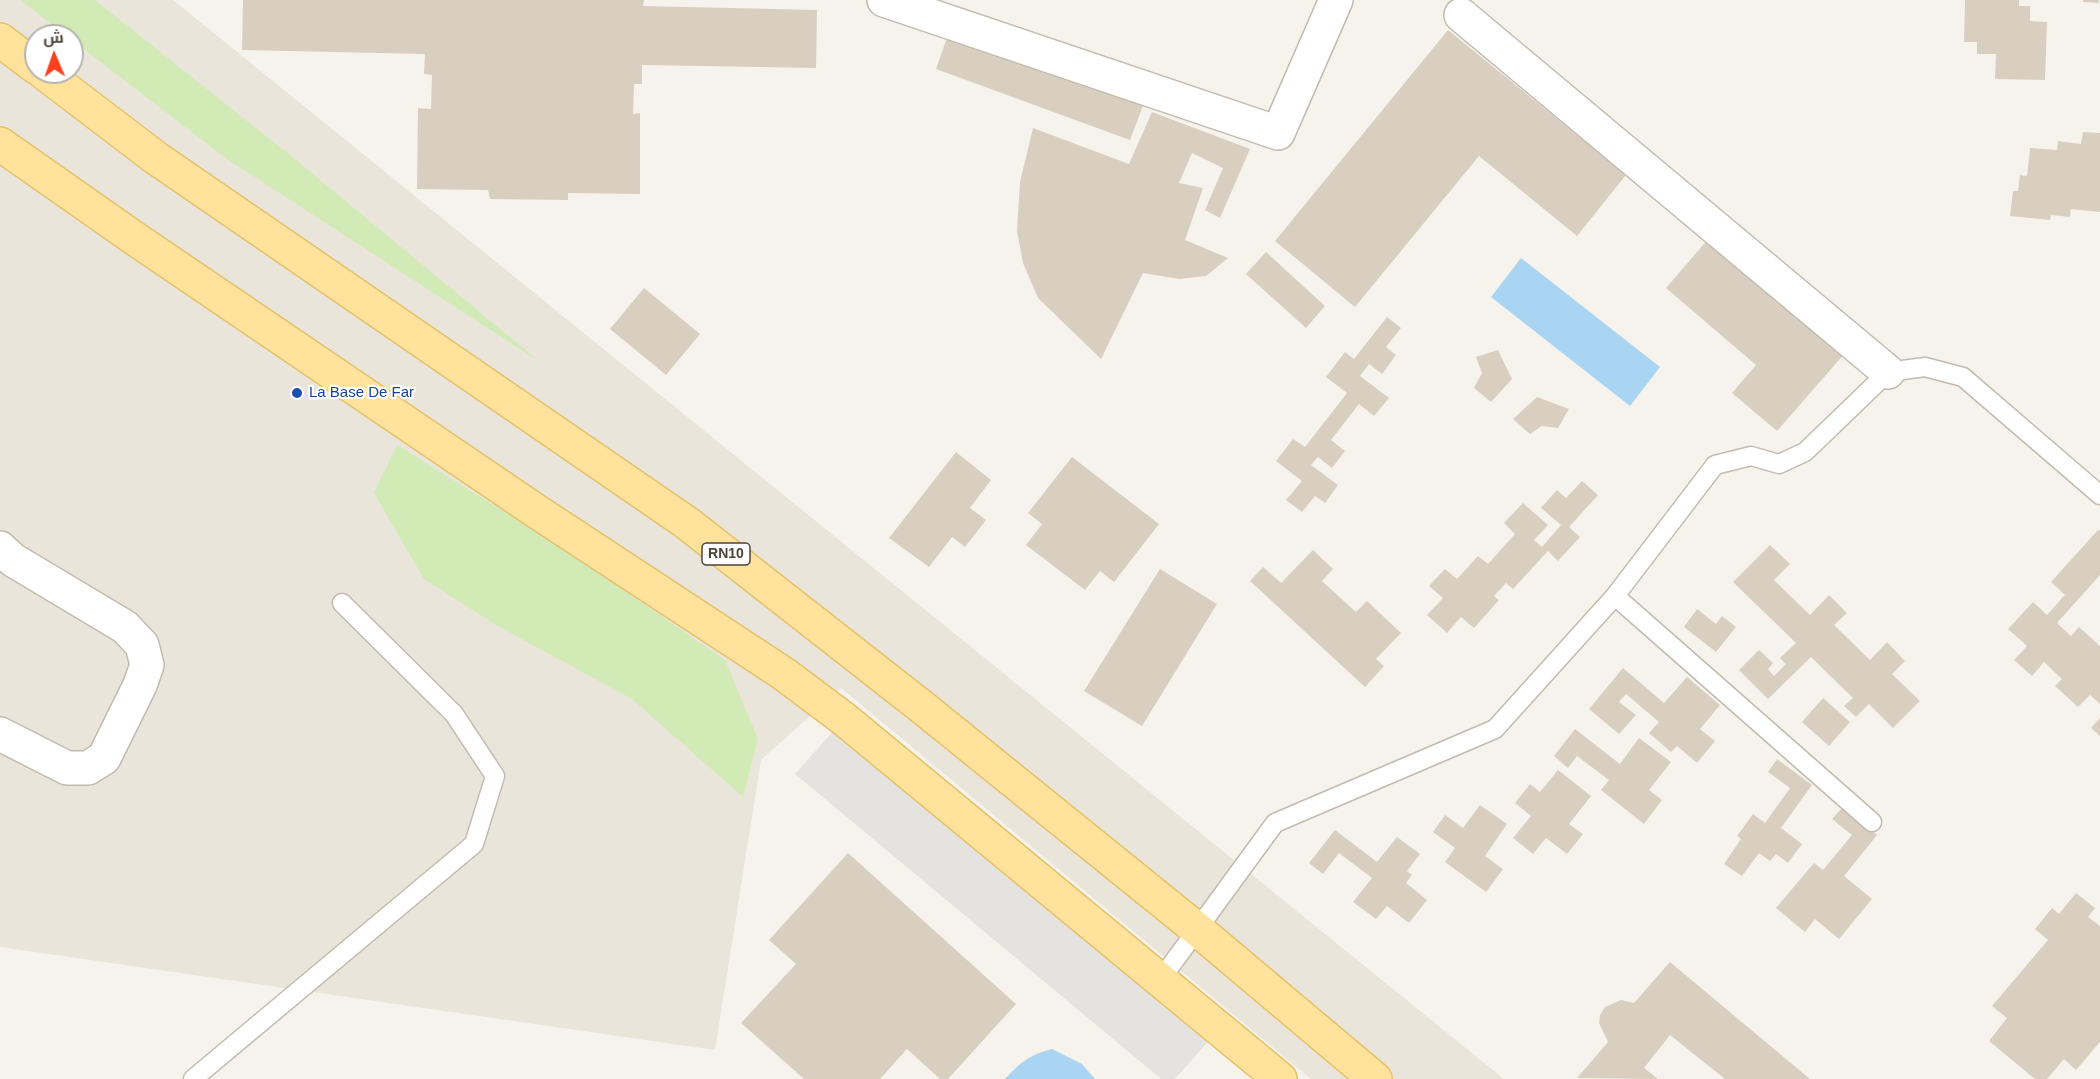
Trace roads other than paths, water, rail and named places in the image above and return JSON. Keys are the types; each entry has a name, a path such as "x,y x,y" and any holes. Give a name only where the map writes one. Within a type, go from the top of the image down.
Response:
{"main road":[{"path":"0,40 24,58"},
{"name":"RN10","path":"59,84 156,158 687,523 922,707 1198,930 1376,1079"},
{"path":"3,148 527,505 784,674 844,719 1280,1079"}],"street":[{"path":"884,0 1278,133 1336,0"},
{"path":"1461,15 1888,372"},
{"path":"0,734 67,768 88,768 104,758 140,685 147,665 142,645 125,627 4,562"}],"lane":[{"path":"1161,980 1275,823 1495,729 1615,596 1715,465 1752,456 1779,464 1805,453 1888,372 1925,367 1963,377 2100,495"},
{"path":"1615,596 1872,822"},
{"path":"193,1079 474,844 485,810 495,776 454,714 342,603"}],"water":[{"path":"1521,258 1660,367 1630,406 1491,297"},
{"path":"1052,1049 1082,1064 1095,1079 1005,1079 1026,1060"}],"place":[{"name":"La Base De Far","path":"297,393"}]}
